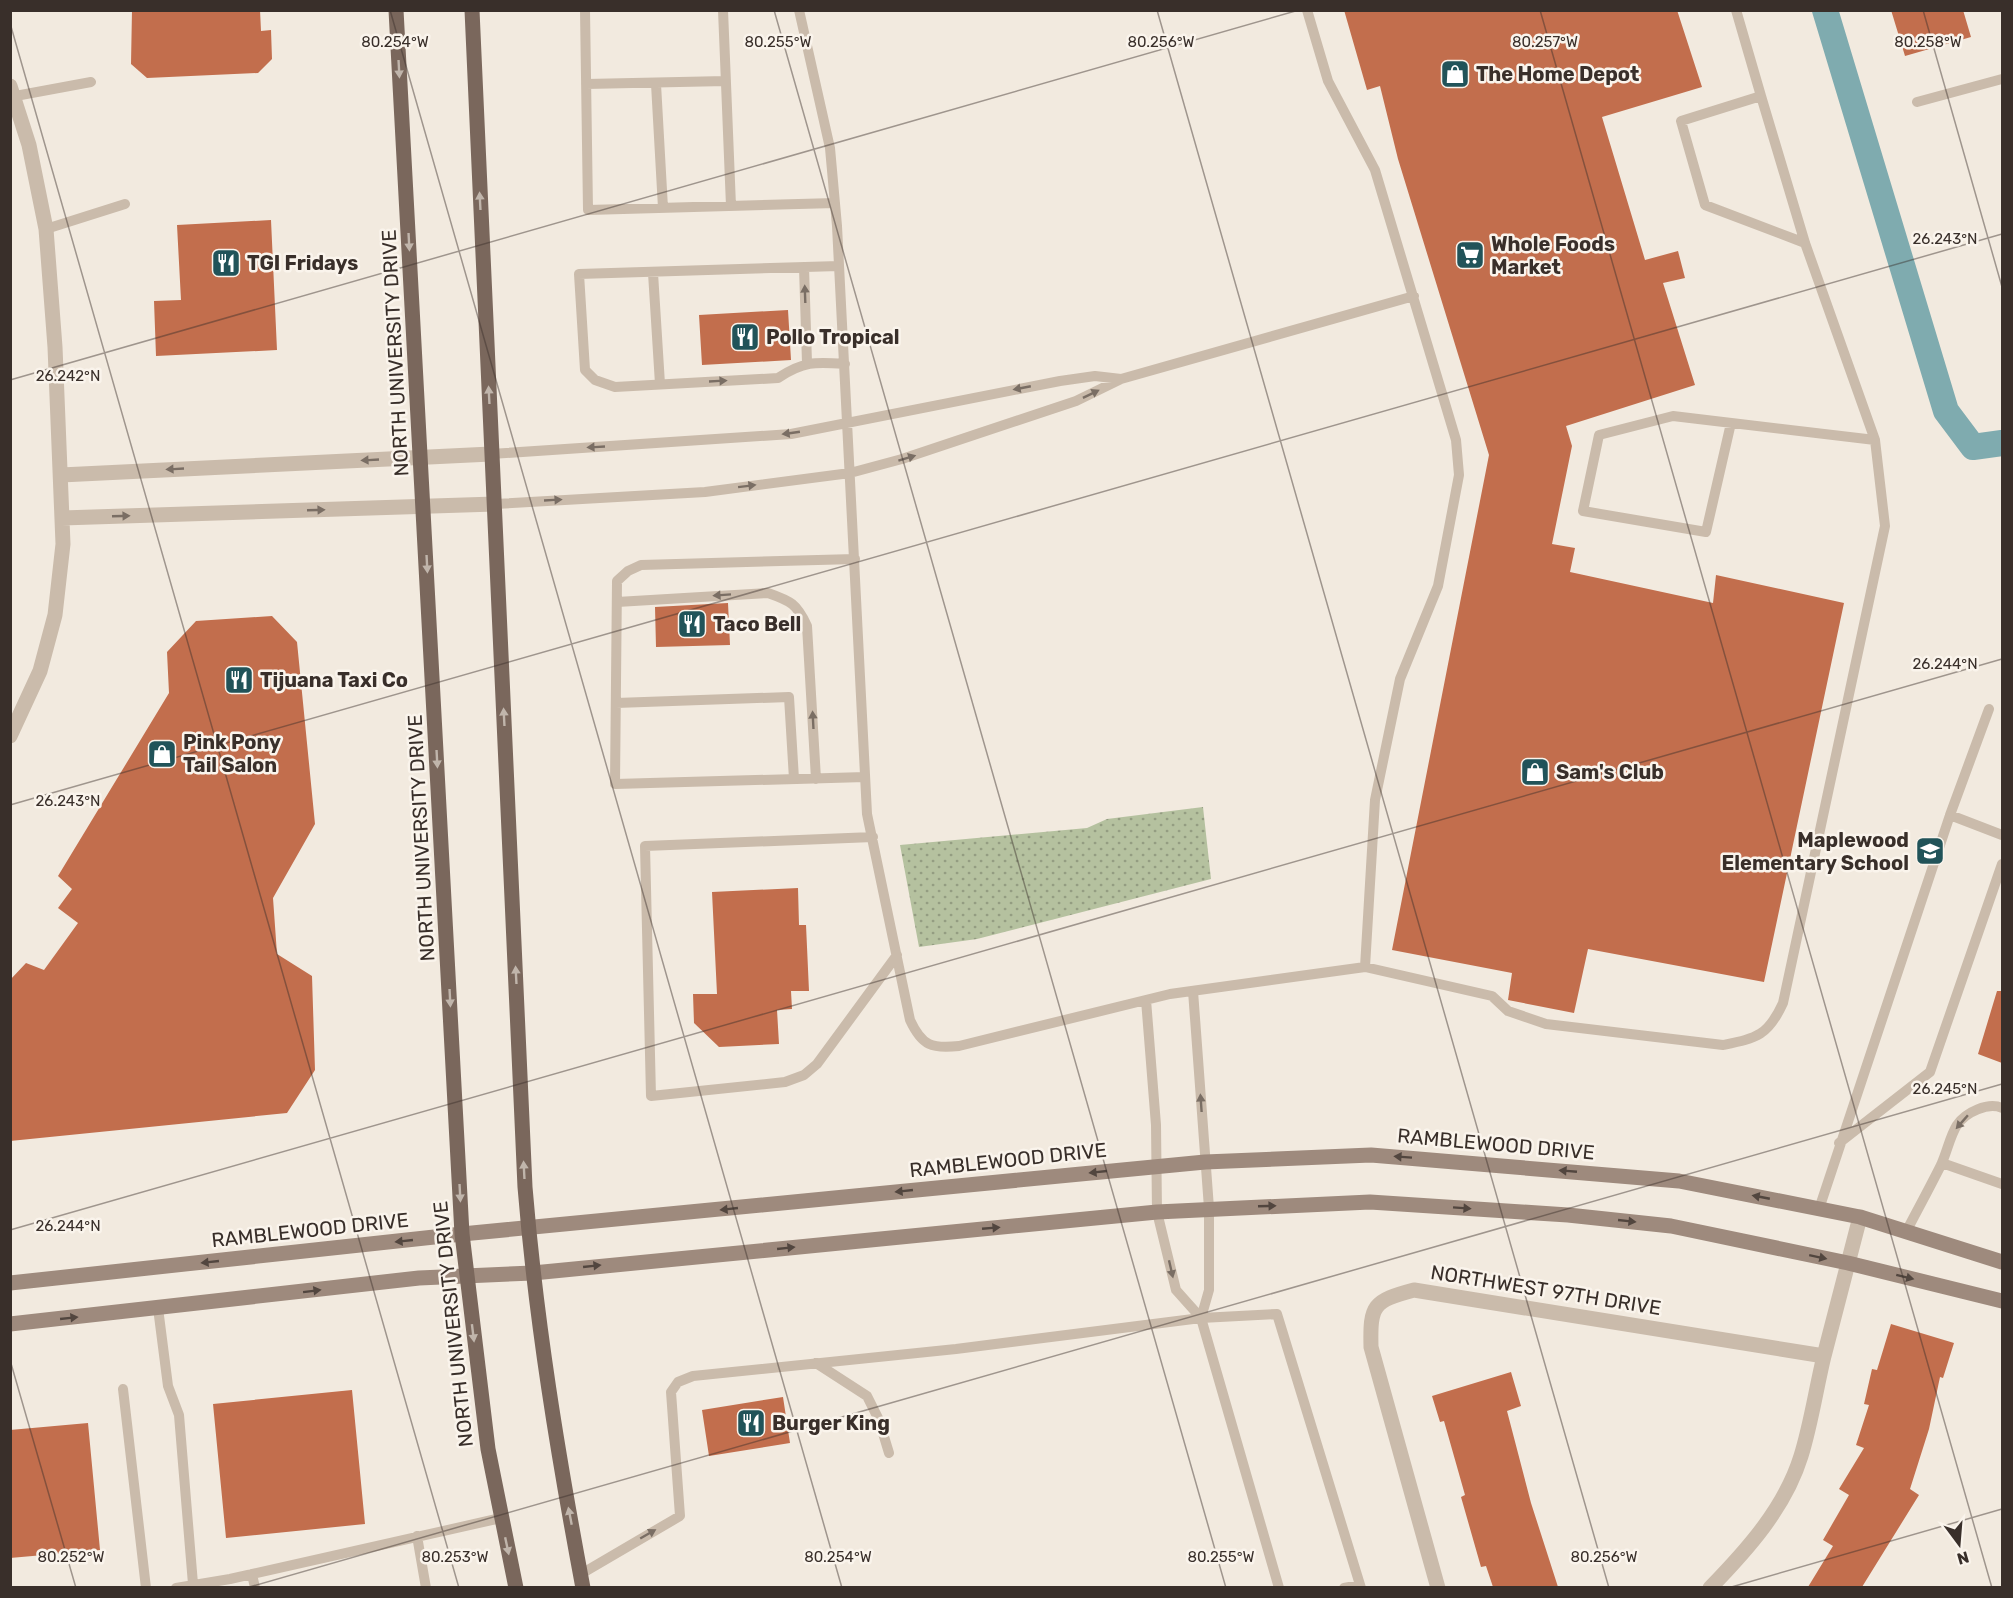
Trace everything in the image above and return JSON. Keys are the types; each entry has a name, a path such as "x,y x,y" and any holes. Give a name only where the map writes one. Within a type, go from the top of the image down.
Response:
{"main road":[{"name":"NORTH UNIVERSITY DRIVE","path":"396,10 422,457 462,1234 488,1449 516,1587"},
{"path":"472,10 529,1228 557,1450 582,1581"}],"street":[{"path":"10,736 40,672 55,615 63,544 46,230 29,145 12,94"},
{"path":"61,475 491,454"},
{"path":"62,518 495,504"},
{"name":"RAMBLEWOOD DRIVE","path":"10,1283 462,1234 1205,1162 1371,1155 1461,1160 1679,1181 1860,1217 2002,1262"},
{"path":"10,1324 419,1278 533,1273 1157,1212 1370,1202 1568,1215 1671,1226 1848,1263 2002,1302"},
{"path":"1710,1587 1741,1556 1776,1511 1801,1457 1860,1217"},
{"name":"NORTHWEST 97TH DRIVE","path":"1438,1587 1371,1347 1370,1317 1385,1298 1414,1290 1824,1356"}],"lane":[{"path":"585,10 588,210 835,203"},
{"path":"723,10 731,206"},
{"path":"799,10 830,148 835,203 867,813 910,1020 918,1039 938,1048 959,1046 1146,1000 1365,966 1492,996 1508,1011 1546,1024 1723,1045 1752,1039 1773,1025 1783,1003 1885,526 1875,440 1805,243 1736,10"},
{"path":"1307,10 1328,81 1375,170 1456,440 1459,475 1437,586 1400,679 1375,800 1365,966"},
{"path":"1917,102 2002,79"},
{"path":"586,84 726,81"},
{"path":"12,94 91,82"},
{"path":"656,84 663,207"},
{"path":"1761,96 1681,121 1706,205 1805,243"},
{"path":"46,230 125,204"},
{"path":"839,266 579,274 585,370 595,380 615,387 778,378 799,365 807,363 845,364"},
{"path":"804,267 807,363"},
{"path":"653,273 660,384"},
{"path":"495,504 705,492 850,473 902,459 1076,401 1121,379 1414,296"},
{"path":"491,454 791,434 848,424 903,410 1060,381 1095,376 1121,379"},
{"path":"1731,423 1706,532 1583,511 1599,435 1673,416 1875,440"},
{"path":"855,559 641,566 628,571 617,580 615,784 866,777"},
{"path":"617,602 768,592 791,601 800,610 807,626 816,779"},
{"path":"616,703 789,697 794,779"},
{"path":"1819,1209 1950,815 1989,709"},
{"path":"1950,815 2002,835"},
{"path":"873,837 645,846 651,1096 785,1082 804,1075 817,1064 897,955"},
{"path":"1839,1144 1930,1072 2002,864"},
{"path":"1193,991 1209,1208 1209,1290 1201,1318"},
{"path":"1146,1000 1153,1062 1157,1212 1176,1290 1201,1318 1279,1587"},
{"path":"1906,1232 1942,1163 1957,1125 1966,1115 1995,1105 2002,1108"},
{"path":"1942,1163 2002,1184"},
{"path":"158,1308 168,1386 179,1415 193,1584"},
{"path":"582,1581 680,1516 671,1392 678,1382 693,1377 956,1349 1201,1318 1277,1314 1360,1586 1344,1587"},
{"path":"816,1363 867,1396 879,1420 889,1453"},
{"path":"123,1389 146,1587"},
{"path":"176,1587 252,1574 501,1518"},
{"path":"417,1536 426,1587"},
{"path":"252,1574 255,1587"}],"green space":[{"path":"1203,807 1211,879 977,939 919,947 900,845 1087,828 1107,819"}],"building":[{"path":"132,10 260,10 261,31 271,30 272,59 258,73 147,78 131,64"},
{"path":"1344,10 1677,10 1702,87 1602,117 1645,260 1678,251 1685,278 1663,283 1695,385 1566,426 1572,446 1552,544 1575,548 1570,572 1713,603 1716,575 1844,603 1764,982 1588,949 1574,1013 1508,1000 1512,973 1392,950 1489,455 1398,159 1380,86 1367,90"},
{"path":"1891,10 1963,10 1971,37 1905,56"},
{"name":"TGI Fridays","path":"271,220 277,350 156,356 154,301 181,300 177,225"},
{"name":"Pollo Tropical","path":"788,310 791,360 702,365 699,315"},
{"name":"Taco Bell","path":"728,603 730,645 656,647 655,607"},
{"path":"272,616 297,642 315,824 273,898 277,954 312,976 315,1070 287,1113 10,1141 10,980 26,963 44,970 78,923 58,908 72,889 58,876 169,693 167,652 196,621"},
{"path":"798,888 799,925 806,925 809,991 791,991 792,1009 777,1010 779,1044 719,1047 694,1023 693,994 717,994 712,892"},
{"path":"1997,991 2002,991 2002,1063 1978,1054"},
{"path":"1891,1324 1954,1343 1943,1378 1940,1377 1929,1429 1910,1489 1919,1495 1862,1587 1808,1587 1833,1546 1823,1540 1849,1495 1839,1489 1864,1448 1856,1445 1869,1405 1864,1404 1872,1369 1877,1370"},
{"path":"1511,1372 1521,1406 1507,1411 1531,1503 1558,1587 1493,1587 1486,1566 1481,1567 1461,1497 1465,1495 1444,1421 1440,1422 1432,1396"},
{"path":"352,1390 365,1524 226,1538 213,1404"},
{"path":"783,1397 790,1443 709,1456 702,1410"},
{"path":"88,1423 100,1550 10,1558 10,1430"}],"waterway":[{"path":"1825,10 1946,411 1973,447 2002,443"}],"place":[{"name":"The Home Depot","path":"1455,74"},
{"name":"Whole Foods Market","path":"1470,255"},
{"name":"TGI Fridays","path":"226,263"},
{"name":"Pollo Tropical","path":"745,337"},
{"name":"Taco Bell","path":"692,624"},
{"name":"Tijuana Taxi Co","path":"239,680"},
{"name":"Pink Pony Tail Salon","path":"162,754"},
{"name":"Sam's Club","path":"1535,772"},
{"name":"Maplewood Elementary School","path":"1930,851"},
{"name":"Burger King","path":"751,1423"}]}
